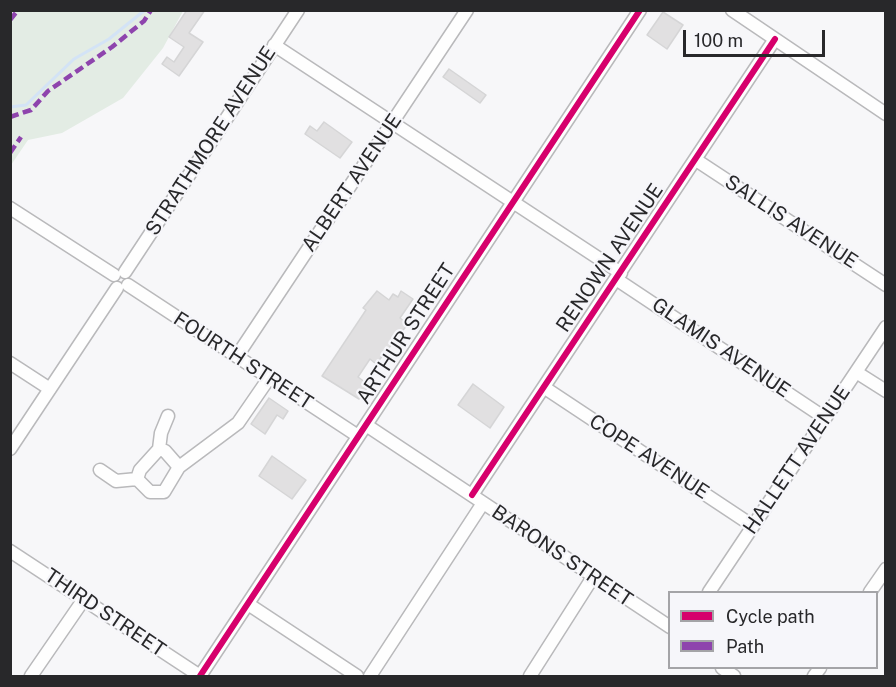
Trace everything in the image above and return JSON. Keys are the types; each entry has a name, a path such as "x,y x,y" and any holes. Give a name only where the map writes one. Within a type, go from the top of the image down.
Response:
{"street":[{"name":"STRATHMORE AVENUE","path":"10,449 298,10"},
{"name":"ALBERT AVENUE","path":"237,356 467,10"},
{"name":"ARTHUR STREET","path":"200,676 640,10"},
{"path":"732,10 885,114"},
{"name":"RENOWN AVENUE","path":"472,495 775,39"},
{"name":"GLAMIS AVENUE","path":"274,45 393,122 825,418"},
{"name":"SALLIS AVENUE","path":"696,160 885,285"},
{"name":"FOURTH STREET","path":"10,208 358,436"},
{"name":"HALLETT AVENUE","path":"710,591 885,327"},
{"path":"10,363 50,389"},
{"path":"856,372 885,391"},
{"path":"137,479 146,489 160,494 166,489 179,467 238,423 269,378"},
{"name":"COPE AVENUE","path":"544,388 753,526"},
{"path":"137,479 140,470 159,449 161,433 168,416"},
{"name":"BARONS STREET","path":"366,424 668,626"},
{"path":"159,449 165,451 179,467"},
{"path":"100,471 116,480 137,479"},
{"path":"370,676 483,503"},
{"name":"THIRD STREET","path":"10,551 200,676"},
{"path":"871,591 885,569"},
{"path":"536,674 593,577"},
{"path":"31,676 84,599"},
{"path":"248,604 357,676"}],"shaded area":[{"path":"11,10 183,11 163,48 123,98 62,133 28,140 11,165"}],"building":[{"path":"187,10 205,10 189,33 203,42 179,76 162,64 167,57 174,62 184,47 169,37"},
{"path":"663,12 683,25 667,49 647,35"},
{"path":"449,69 486,95 480,103 443,77"},
{"path":"324,122 352,142 340,158 305,134 310,126 317,131"},
{"path":"377,291 389,300 393,294 398,297 401,291 413,299 400,318 408,324 376,364 370,359 358,377 369,385 359,399 322,376 366,310 363,308"},
{"path":"473,384 504,407 490,428 458,405"},
{"path":"269,398 288,411 283,419 277,415 265,434 251,424"},
{"path":"272,456 306,480 292,499 259,476"}],"waterway":[{"path":"10,107 26,105 74,59 109,39 145,10"}],"marked path":[{"path":"10,20 18,10"},
{"path":"10,117 31,110 48,91 112,47 144,21 151,10"},
{"path":"10,153 21,137"}],"cycle path":[{"path":"200,676 640,10"},
{"path":"472,495 775,39"}]}
